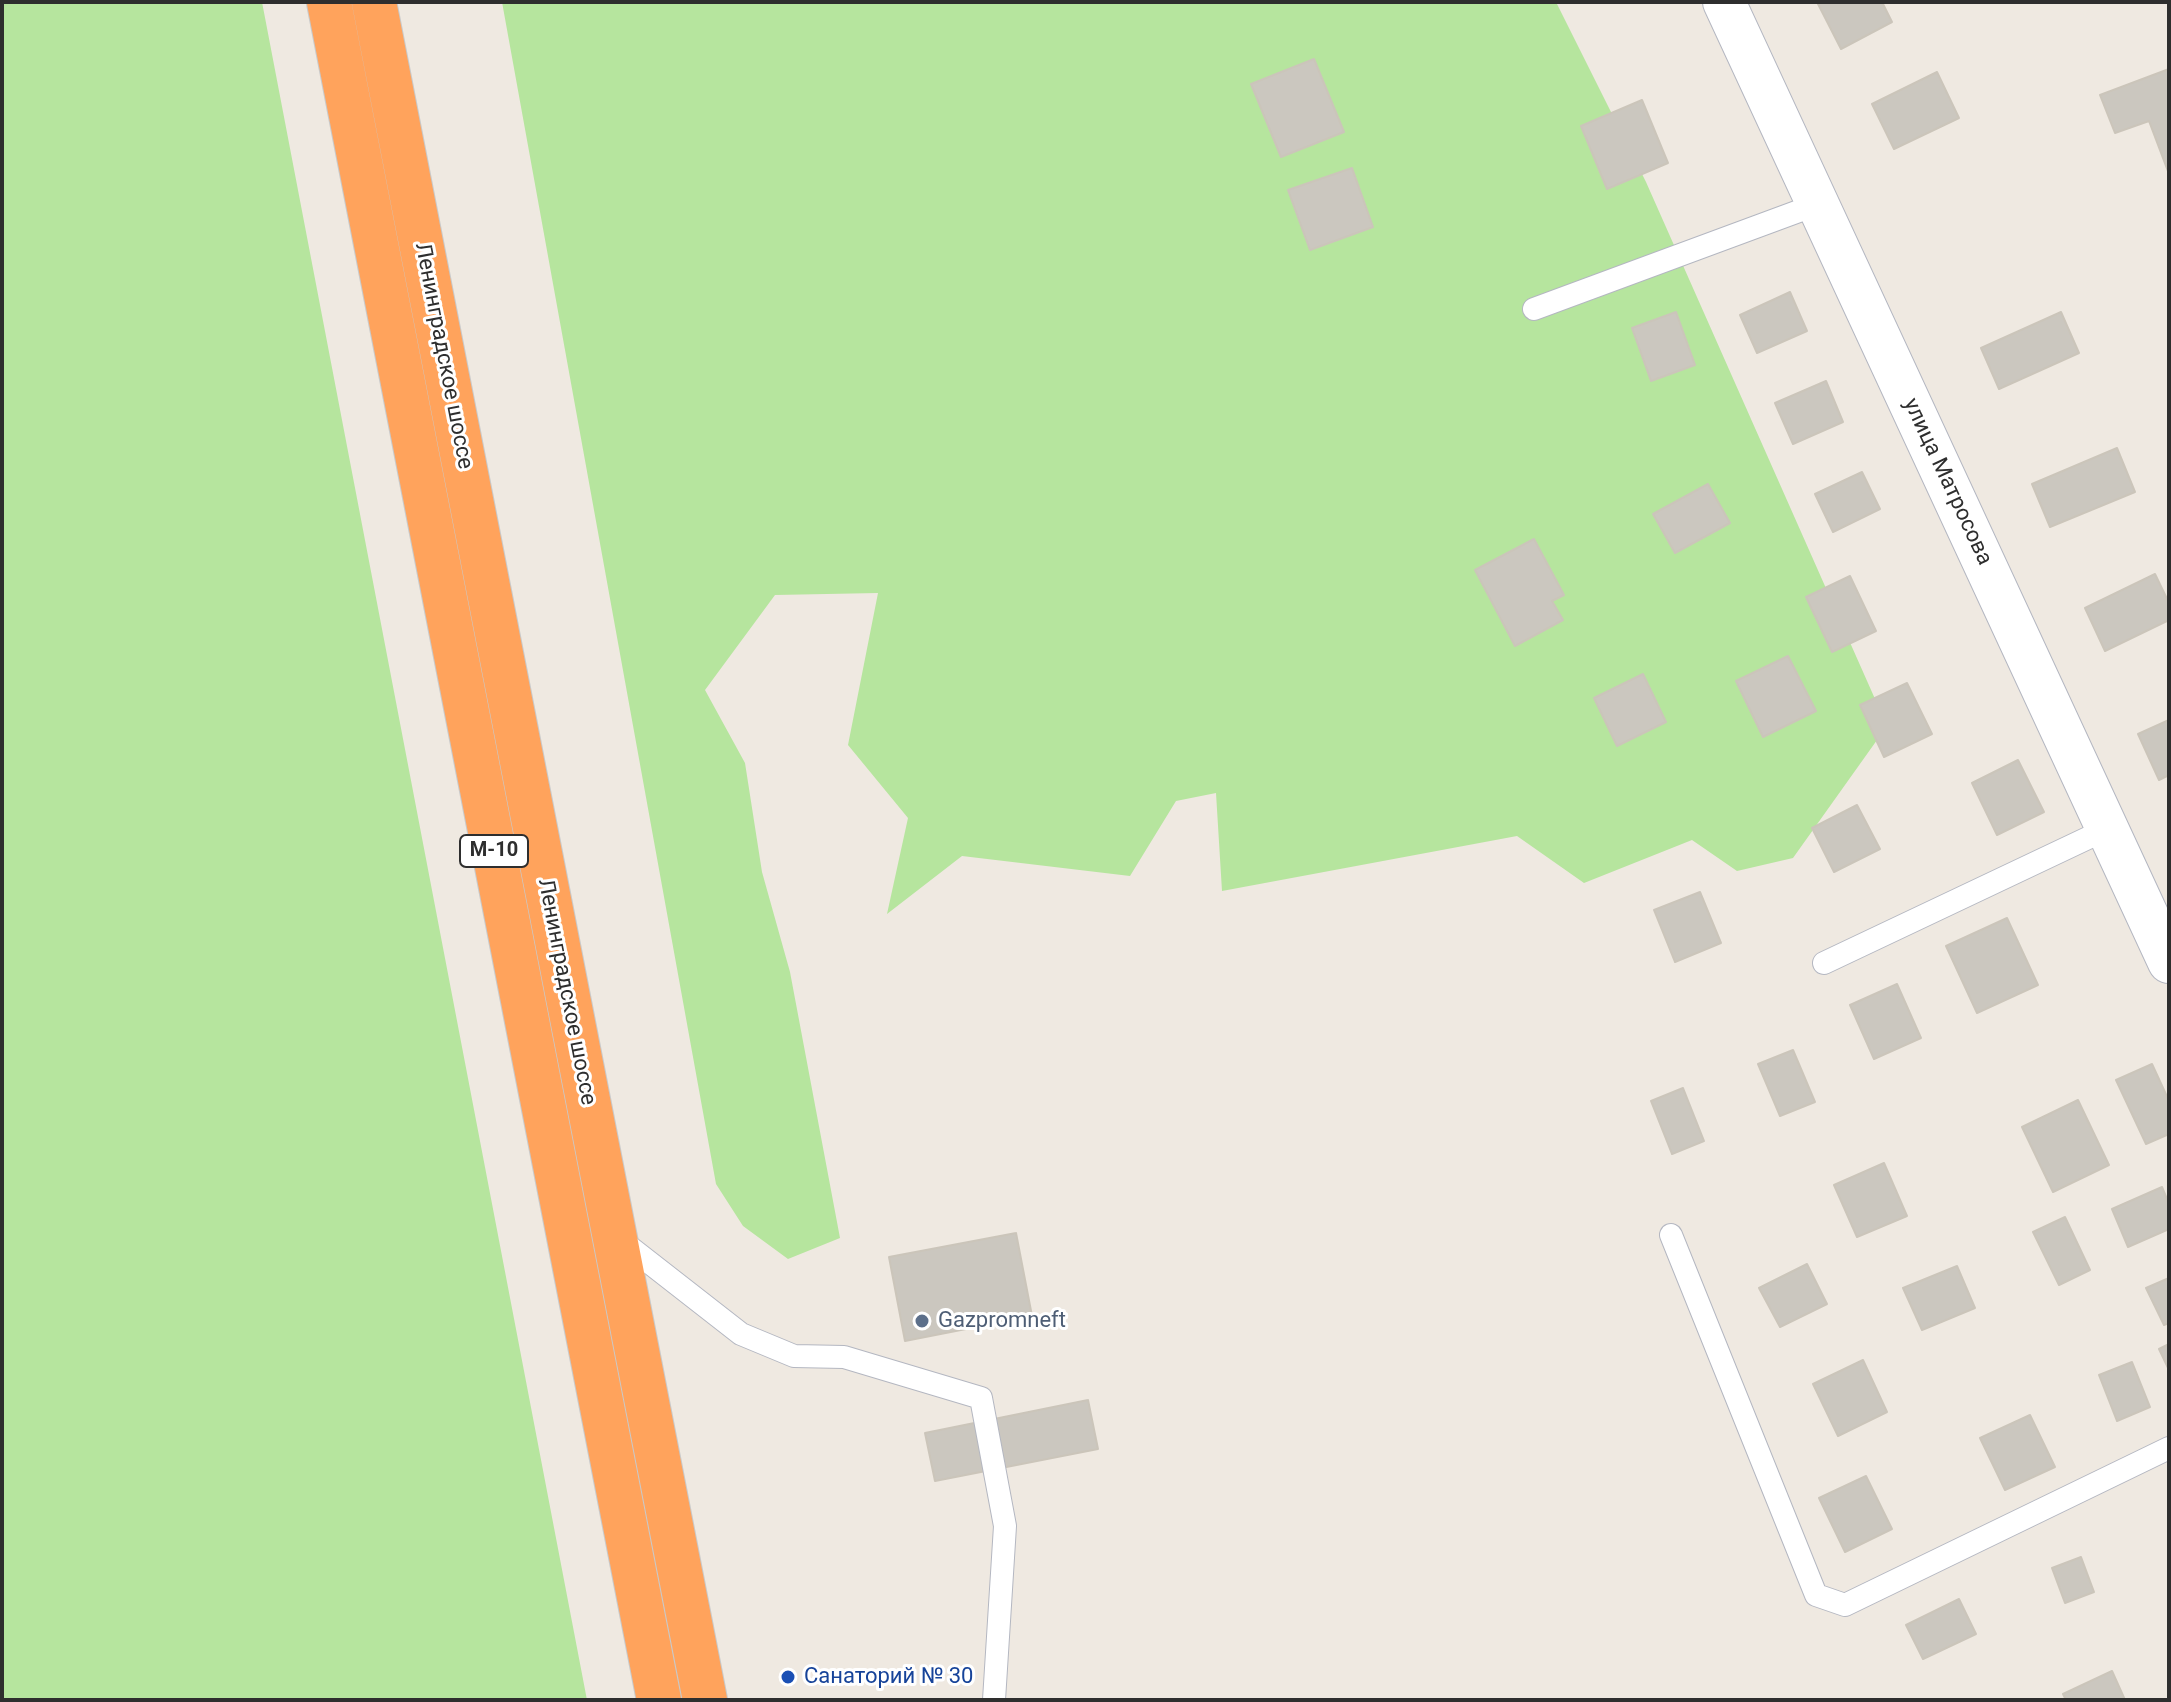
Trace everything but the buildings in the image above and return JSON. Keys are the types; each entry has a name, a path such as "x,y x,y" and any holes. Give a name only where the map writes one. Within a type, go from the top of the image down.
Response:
{"highway":[{"name":"Ленинградское шоссе","path":"329,2 659,1700"},
{"name":"Ленинградское шоссе","path":"374,2 705,1700"}],"street":[{"name":"улица Матросова","path":"1724,2 2169,962"}],"lane":[{"path":"1534,309 1818,204"},
{"path":"1824,963 2109,828"},
{"path":"613,1234 741,1334 794,1356 844,1357 981,1398 1005,1526 994,1700"},
{"path":"1671,1235 1816,1595 1845,1605 2169,1448"}],"green space":[{"path":"2,2 262,2 587,1700 2,1700"},
{"path":"502,2 1556,2 1646,182 1887,726 1793,858 1737,871 1692,840 1584,883 1517,836 1222,891 1216,793 1176,801 1130,876 962,856 887,914 908,818 848,745 878,593 775,595 705,690 745,763 762,872 790,972 840,1238 788,1259 743,1226 716,1184"}],"place":[{"name":"Gazpromneft","path":"922,1321"},
{"name":"Санаторий № 30","path":"788,1677"}]}
